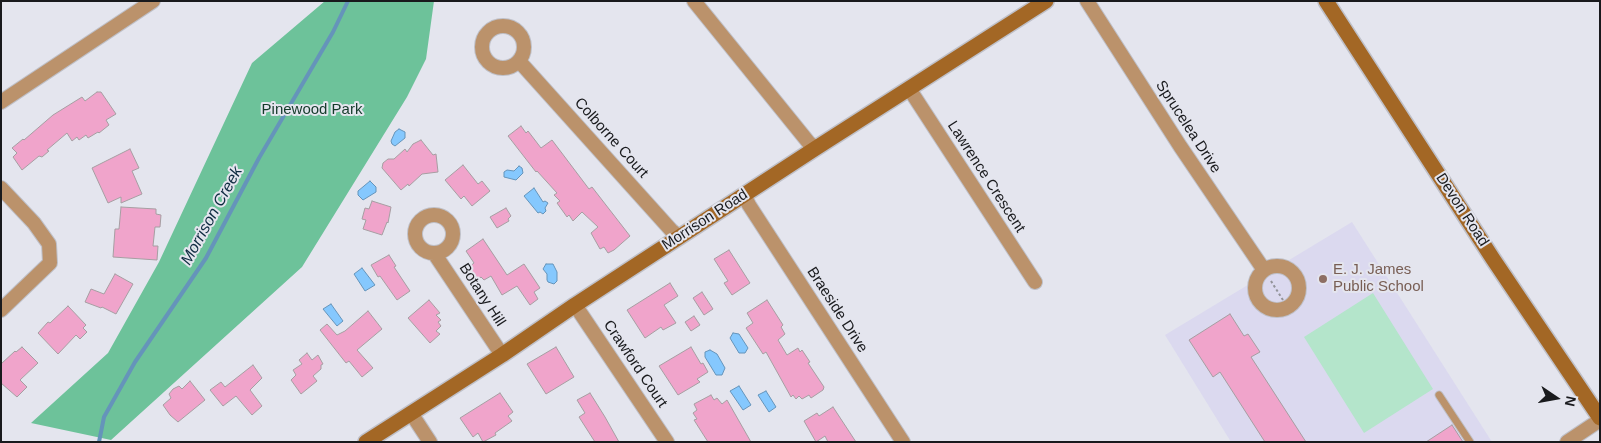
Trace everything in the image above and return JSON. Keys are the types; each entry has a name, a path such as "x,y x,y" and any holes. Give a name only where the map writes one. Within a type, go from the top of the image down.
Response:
{"street":[{"path":"1,102 153,1"},
{"path":"694,1 809,143 816,148"},
{"name":"Morrison Road","path":"366,442 680,236 1046,1"},
{"name":"Sprucelea Drive","path":"1087,1 1180,146 1264,270"},
{"name":"Devon Road","path":"1326,1 1493,259 1600,419"},
{"name":"Colborne Court","path":"520,61 671,230 680,236"},
{"name":"Lawrence Crescent","path":"910,90 1035,282"},
{"path":"1,188 34,223 49,244 50,263 1,310"},
{"name":"Braeside Drive","path":"744,195 903,442"},
{"name":"Botany Hill","path":"434,253 502,354"},
{"path":"1273,266 1282,266 1297,276 1300,285 1299,294 1295,302 1288,308 1282,311 1268,309 1258,300 1255,287 1256,281 1264,270 1273,266"},
{"name":"Crawford Court","path":"575,305 667,442"},
{"path":"411,413 430,442"},
{"path":"1567,442 1600,419"}],"lane":[{"path":"1439,395 1470,442"}],"path":[{"path":"1264,270 1288,308"}],"shaded area":[{"name":"E. J. James Public School","path":"1352,222 1492,442 1231,442 1165,335"}],"green space":[{"name":"Pinewood Park","path":"325,1 434,1 426,59 407,97 302,267 111,440 31,423 108,353 159,262 252,63"},
{"path":"1373,293 1433,389 1364,433 1304,337"}],"water":[{"path":"399,129 405,132 405,138 395,146 391,141 395,132"},
{"path":"519,166 522,168 523,173 516,180 504,177 504,172 507,170 514,171"},
{"path":"370,181 376,187 376,192 363,200 358,195 358,191"},
{"path":"534,188 543,202 548,203 543,214 538,213 524,196"},
{"path":"546,264 553,264 557,272 557,281 554,284 547,280 547,274 543,269"},
{"path":"362,268 375,285 365,291 354,274"},
{"path":"331,304 343,321 337,326 323,309"},
{"path":"733,333 739,334 748,348 745,353 739,353 730,338"},
{"path":"710,350 717,354 725,368 722,375 716,375 705,357 705,352"},
{"path":"739,386 751,405 743,410 730,391"},
{"path":"766,391 776,407 769,412 758,395"}],"building":[{"path":"97,92 101,92 116,114 106,120 109,125 99,133 88,138 86,135 79,140 77,137 72,141 67,133 47,150 49,151 42,157 39,156 22,170 13,157 17,153 12,148 53,115 82,97 85,101"},
{"path":"521,126 526,133 528,131 541,148 552,140 589,189 592,187 630,236 614,250 608,253 604,247 600,249 591,233 598,227 582,212 573,221 569,215 567,217 557,203 560,201 554,195 557,193 536,172 508,136"},
{"path":"421,140 433,155 436,154 438,172 422,174 409,186 408,184 401,190 382,168 383,163 388,159 394,159 405,149 407,152 413,144"},
{"path":"130,149 139,168 132,171 142,194 121,203 121,197 108,203 92,168"},
{"path":"463,165 478,184 482,181 490,191 472,206 464,196 461,199 445,180"},
{"path":"372,201 391,207 388,223 382,235 363,229 366,220 362,219 365,208 369,209"},
{"path":"121,207 156,209 156,214 161,215 160,227 155,227 153,246 158,246 157,260 113,257 115,229 119,229"},
{"path":"506,208 511,216 508,219 509,221 497,228 490,217"},
{"path":"483,239 507,275 524,264 540,288 534,292 538,299 530,305 517,286 502,295 491,276 484,280 481,277 473,283 464,271 474,263 466,251"},
{"path":"729,250 750,283 732,295 724,283 728,281 714,259"},
{"path":"389,255 396,266 394,267 410,291 397,300 380,276 378,277 371,265"},
{"path":"115,274 133,284 116,314 85,302 91,289 104,294"},
{"path":"670,283 678,296 664,305 676,323 663,330 661,327 645,338 627,310"},
{"path":"702,292 713,309 704,315 693,298"},
{"path":"429,300 440,313 436,315 441,320 438,322 441,326 436,331 440,334 430,343 408,318"},
{"path":"767,300 783,325 781,327 785,334 778,340 787,355 798,348 800,352 802,350 824,387 823,390 811,398 809,395 802,399 799,396 796,399 793,395 791,397 766,352 763,354 746,328 753,323 747,313"},
{"path":"68,306 86,325 83,328 87,332 80,339 76,335 58,354 38,333"},
{"path":"368,311 382,329 357,350 373,368 362,377 349,361 346,363 320,330 327,324 337,335 345,331"},
{"path":"1230,314 1244,336 1248,334 1260,352 1251,357 1306,442 1265,442 1220,372 1213,377 1189,340"},
{"path":"694,316 700,325 691,331 685,322"},
{"path":"22,347 38,363 20,380 27,387 17,397 1,383 1,364"},
{"path":"556,347 574,377 546,394 527,364"},
{"path":"691,347 708,372 697,379 700,382 678,395 659,366"},
{"path":"307,353 312,360 318,355 323,364 321,369 313,376 317,381 301,394 291,380 296,375 293,370 302,364 299,360"},
{"path":"253,365 262,378 250,390 262,406 252,415 236,396 223,406 210,390 221,382 225,387"},
{"path":"190,381 205,400 178,422 163,405 171,398 169,394 173,389 179,386 182,389"},
{"path":"500,393 513,412 508,416 512,421 495,433 496,435 483,442 478,433 473,437 460,418"},
{"path":"590,393 619,442 595,442 579,417 585,413 577,400"},
{"path":"711,395 714,400 717,398 722,404 727,400 751,442 708,442 694,420 697,419 693,413 697,410 694,404"},
{"path":"833,407 856,442 828,442 825,436 816,442 804,421 817,413 819,416"},
{"path":"1452,425 1463,442 1426,442"}],"waterway":[{"name":"Morrison Creek","path":"99,442 104,417 135,362 206,258 259,158 333,32 348,1"}],"place":[{"name":"E. J. James Public School","path":"1323,279"}]}
